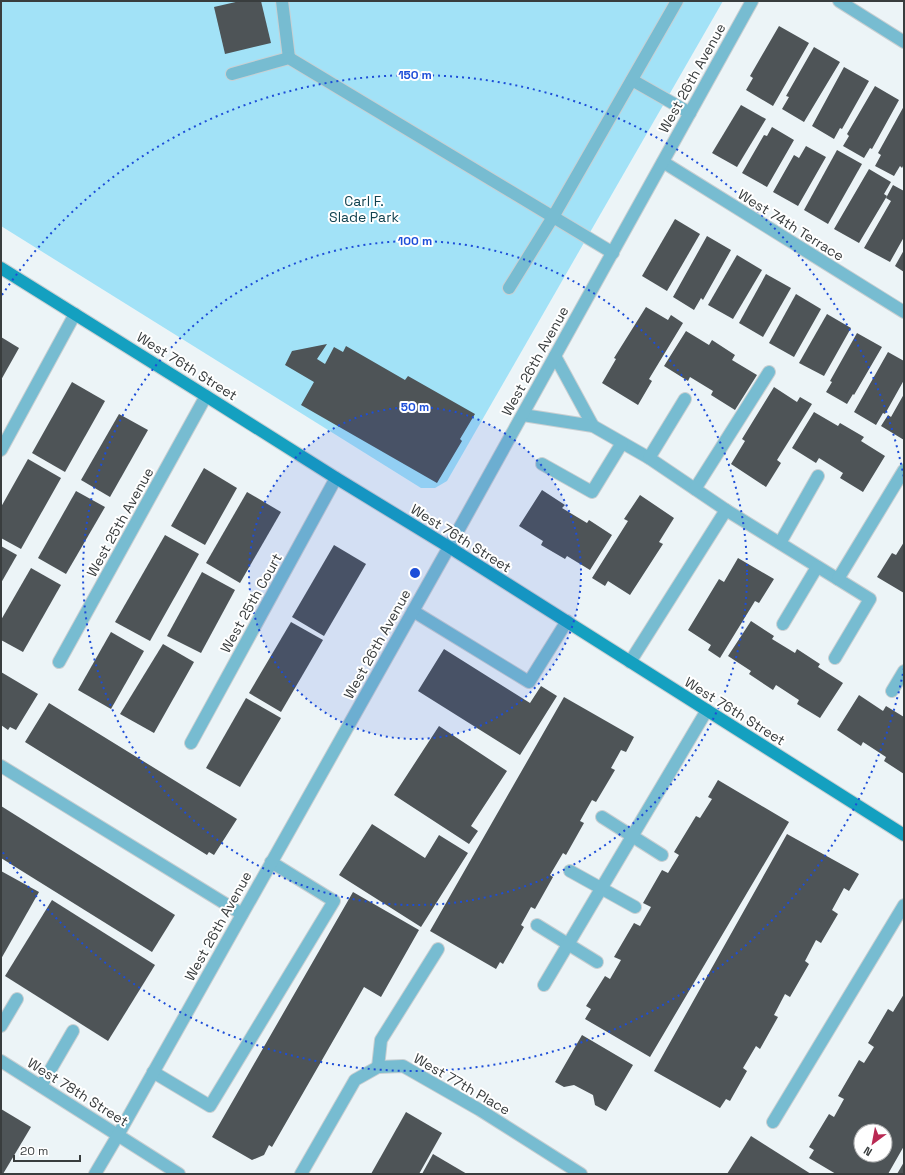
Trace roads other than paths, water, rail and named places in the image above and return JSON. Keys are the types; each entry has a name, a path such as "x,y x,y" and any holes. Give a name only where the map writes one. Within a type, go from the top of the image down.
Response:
{"street":[{"path":"282,1 289,58"},
{"path":"510,288 553,217 677,1"},
{"name":"West 26th Avenue","path":"94,1174 154,1072 449,547 752,1"},
{"path":"839,1 904,42"},
{"path":"232,74 289,58 613,253"},
{"path":"632,80 690,113"},
{"name":"West 74th Terrace","path":"663,162 904,312"},
{"name":"West 76th Street","path":"1,268 449,547 904,835"},
{"path":"1,450 75,314"},
{"path":"555,356 593,426"},
{"path":"695,489 768,372"},
{"name":"West 25th Avenue","path":"60,662 206,396"},
{"path":"649,458 685,399"},
{"path":"523,414 593,426 649,458 726,510 870,599 834,658"},
{"path":"542,464 592,492 622,443"},
{"path":"838,579 904,470"},
{"path":"780,543 818,476"},
{"name":"West 25th Court","path":"192,743 336,478"},
{"path":"630,662 726,510"},
{"path":"783,624 817,567"},
{"path":"412,611 529,682 566,621"},
{"path":"892,691 904,671"},
{"path":"544,985 706,710"},
{"path":"1,766 242,914"},
{"path":"602,817 662,855"},
{"path":"154,1072 210,1106 334,900 272,862"},
{"path":"570,871 635,908"},
{"path":"773,1122 904,905"},
{"path":"537,925 597,962"},
{"path":"378,1067 381,1040 438,949"},
{"path":"1,1026 17,999"},
{"path":"41,1086 73,1031"},
{"name":"West 78th Street","path":"1,1061 179,1174"},
{"name":"West 77th Place","path":"300,1174 355,1080 378,1067 403,1066 480,1110 580,1174"}],"park label":[{"name":"Carl F. Slade Park","path":"364,210"}]}
